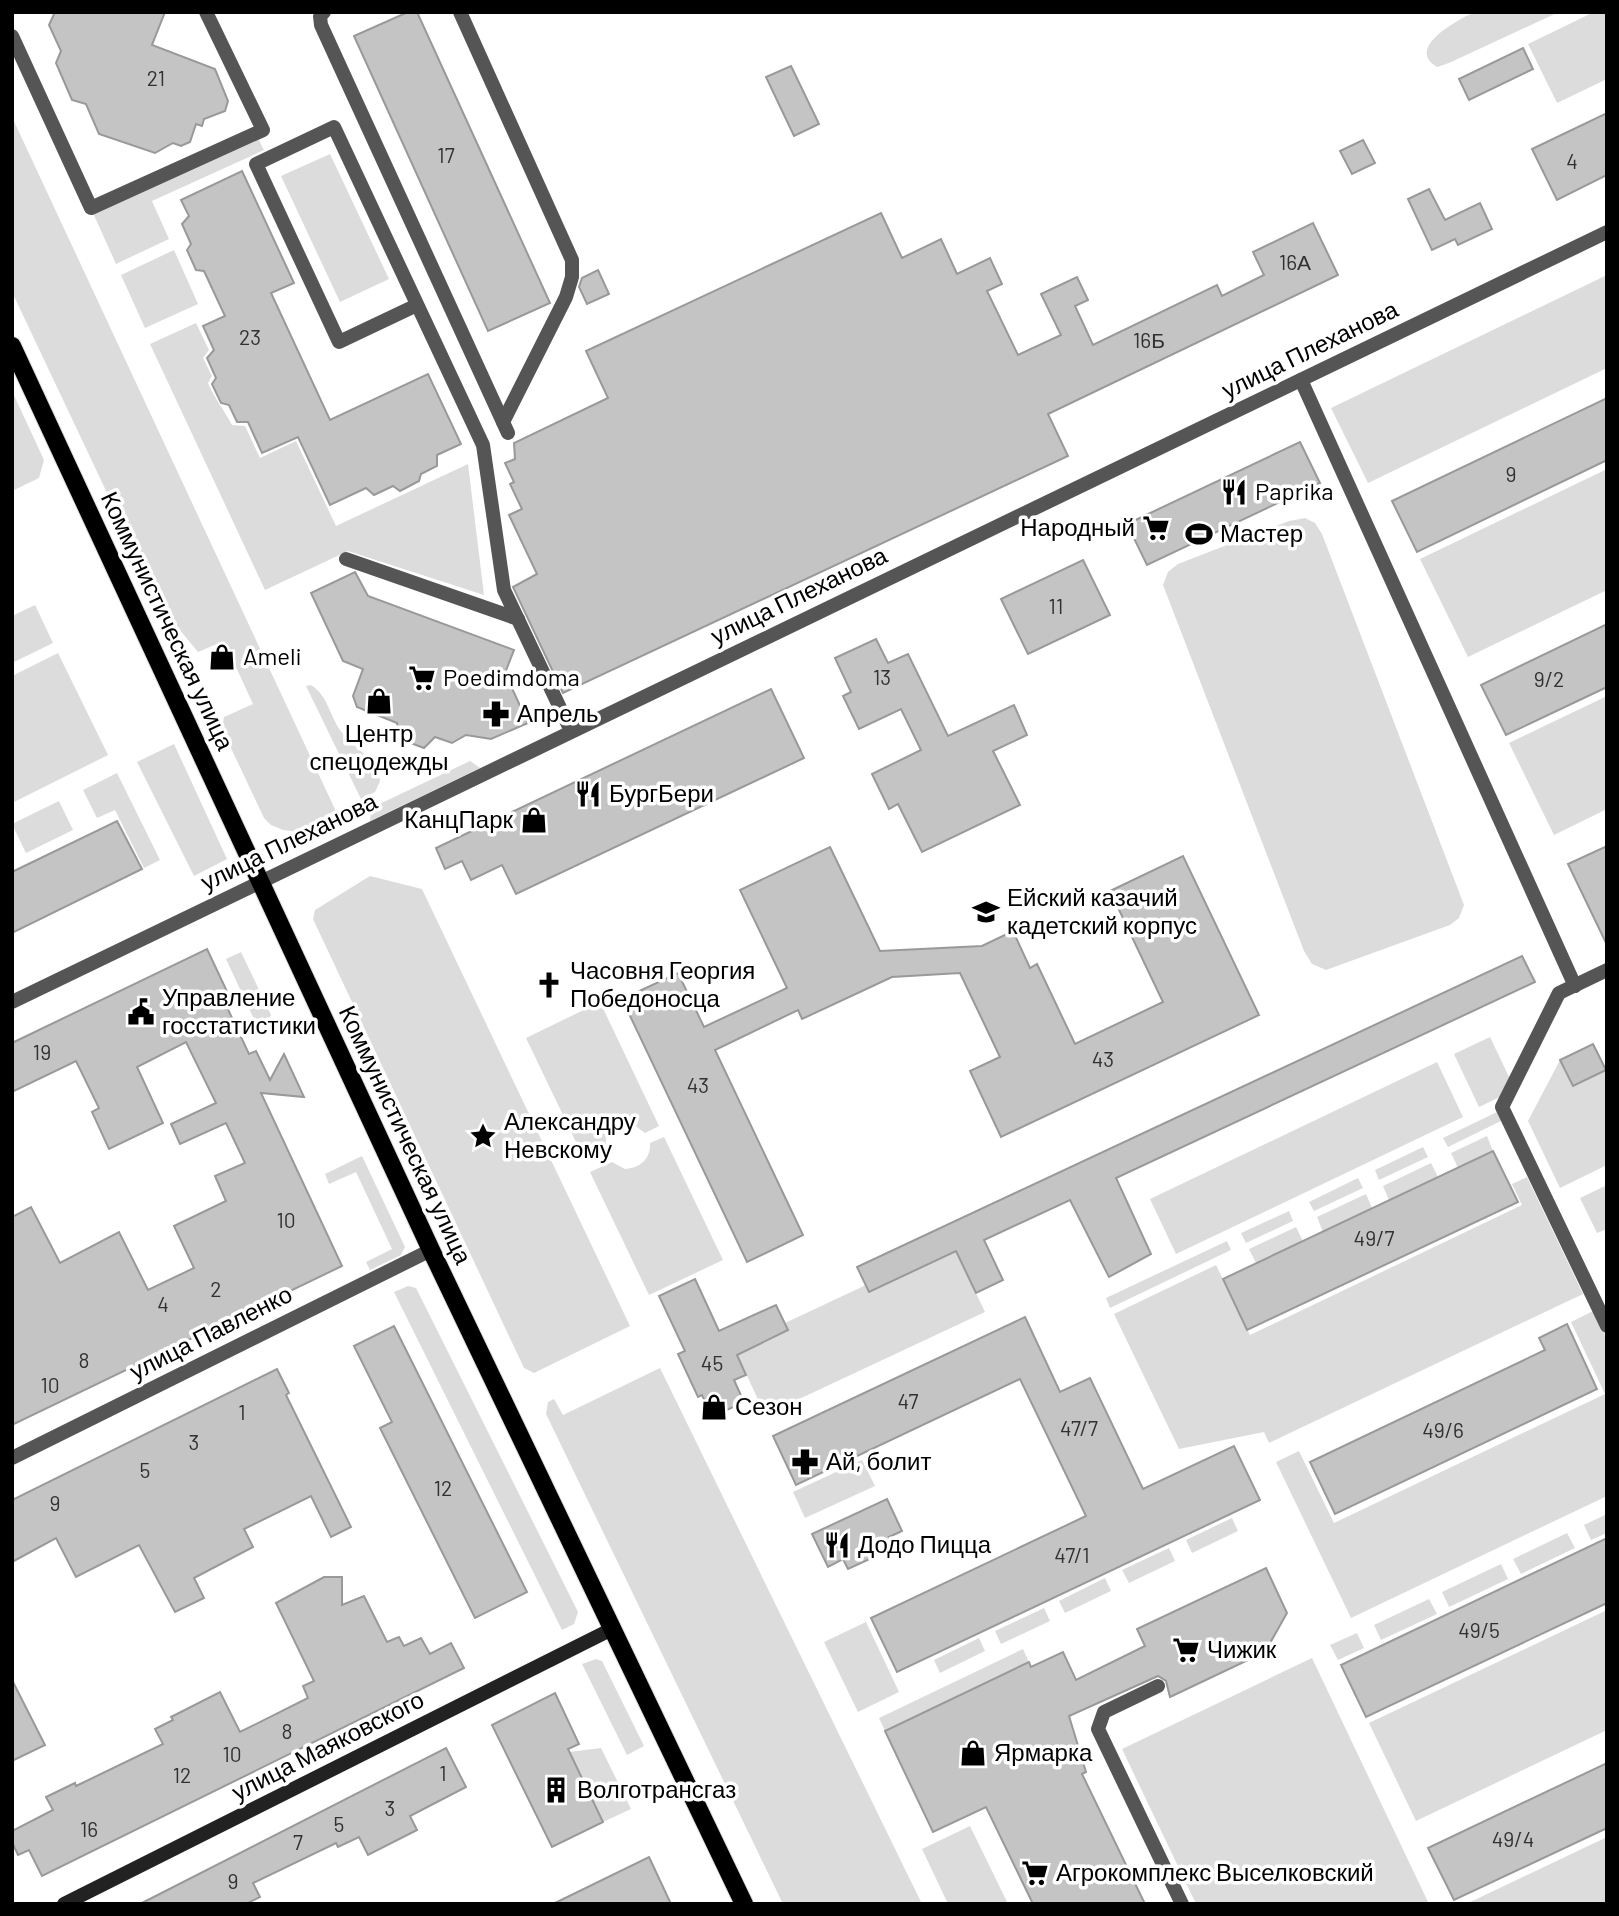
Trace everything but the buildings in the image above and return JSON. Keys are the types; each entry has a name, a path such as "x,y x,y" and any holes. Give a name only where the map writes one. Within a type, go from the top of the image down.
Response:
{"main road":[{"name":"Коммунистическая улица","path":"12,346 431,1250 744,1904"}],"street":[{"path":"12,36 91,208 263,130 206,12"},
{"path":"324,12 320,16 321,25 505,428 566,297 572,277 572,260 460,12"},
{"path":"417,305 339,342 256,164 334,127 483,445 505,590 571,731"},
{"name":"улица Плеханова","path":"12,1002 1607,232"},
{"path":"1301,380 1575,986"},
{"path":"346,559 518,619"},
{"path":"1607,970 1559,993 1502,1107 1607,1326"},
{"name":"улица Павленко","path":"12,1458 431,1250"},
{"name":"улица Маяковского","path":"64,1904 612,1629"},
{"path":"1158,1686 1104,1712 1098,1729 1182,1904"}],"shaded area":[{"path":"1475,12 1559,12 1437,67 1429,59 1427,51 1430,43 1447,27"},
{"path":"1594,12 1607,12 1607,79 1557,103 1528,44"},
{"path":"12,117 340,820 306,833 283,830 271,825 264,818 222,729 224,717 253,704 224,641 198,652 161,607 12,292"},
{"path":"258,138 264,150 152,201 169,239 116,264 93,213"},
{"path":"330,154 389,279 340,302 281,176"},
{"path":"174,250 198,304 145,328 121,275"},
{"path":"1607,275 1607,368 1368,483 1331,408"},
{"path":"196,323 209,350 203,358 212,376 208,383 232,425 245,426 260,458 296,441 336,526 468,464 484,595 348,551 265,590 150,344"},
{"path":"12,391 44,460 39,478 12,491"},
{"path":"1607,469 1607,590 1468,657 1420,559"},
{"path":"1305,518 1315,523 1322,534 1464,905 1459,918 1450,925 1326,970 1312,964 1304,951 1163,585 1168,572 1178,564 1289,521"},
{"path":"35,605 53,643 12,663 12,616"},
{"path":"58,653 108,755 12,803 12,676"},
{"path":"311,685 325,700 340,730 374,766 380,781 375,792 361,799 306,686"},
{"path":"1607,696 1607,809 1554,835 1509,743"},
{"path":"174,744 227,859 194,876 137,762"},
{"path":"470,761 480,768 370,821 371,808"},
{"path":"117,773 160,860 144,868 115,810 97,818 83,790"},
{"path":"59,801 73,830 26,853 12,824"},
{"path":"370,876 422,889 630,1326 534,1373 524,1368 313,919 315,910"},
{"path":"241,952 271,1015 266,1024 258,1028 226,959"},
{"path":"600,1002 659,1126 645,1133 633,1124 618,1126 606,1139 606,1151 585,1161 526,1038"},
{"path":"1490,1037 1510,1079 1502,1096 1479,1107 1454,1054"},
{"path":"1560,1060 1573,1086 1606,1070 1607,1072 1607,1165 1560,1188 1528,1121"},
{"path":"1437,1062 1463,1117 1176,1254 1150,1199"},
{"path":"1497,1112 1501,1121 1448,1147 1443,1138"},
{"path":"1487,1136 1493,1151 1458,1168 1451,1153"},
{"path":"664,1137 723,1260 649,1295 590,1172 612,1162 625,1169 635,1167 644,1162 649,1154 650,1143"},
{"path":"1423,1147 1428,1157 1379,1180 1375,1170"},
{"path":"362,1156 405,1247 401,1255 370,1270 366,1262 392,1249 356,1172 329,1184 325,1174"},
{"path":"1431,1163 1438,1177 1389,1200 1383,1186"},
{"path":"1527,1177 1583,1294 1269,1443 1264,1432 1179,1449 1114,1314 1216,1265 1250,1335 1522,1205 1512,1184"},
{"path":"1358,1178 1363,1188 1314,1211 1309,1202"},
{"path":"1607,1185 1607,1229 1597,1233 1580,1198"},
{"path":"1366,1194 1372,1208 1323,1232 1317,1217"},
{"path":"1289,1211 1293,1221 1246,1243 1241,1233"},
{"path":"944,1226 985,1312 765,1415 737,1354 788,1330 785,1323 866,1285 870,1292 931,1263 920,1238"},
{"path":"1296,1227 1303,1241 1256,1263 1249,1249"},
{"path":"1227,1241 1231,1250 1110,1308 1106,1298"},
{"path":"408,1286 416,1288 578,1612 574,1624 562,1630 394,1292"},
{"path":"1593,1311 1607,1339 1607,1496 1351,1618 1276,1462 1299,1451 1334,1523 1605,1394 1571,1322"},
{"path":"660,1368 922,1904 783,1904 546,1414 548,1402 554,1399 563,1415"},
{"path":"862,1460 875,1486 805,1518 793,1492"},
{"path":"1607,1514 1607,1533 1591,1540 1584,1525"},
{"path":"1232,1518 1238,1531 1192,1553 1186,1540"},
{"path":"1567,1533 1575,1548 1521,1574 1513,1559"},
{"path":"1169,1548 1175,1561 1129,1583 1122,1570"},
{"path":"1501,1564 1508,1579 1449,1607 1442,1592"},
{"path":"1105,1578 1111,1591 1065,1613 1059,1601"},
{"path":"1429,1599 1437,1614 1381,1640 1374,1625"},
{"path":"1044,1608 1050,1621 1001,1644 995,1631"},
{"path":"1607,1610 1607,1730 1416,1821 1369,1723"},
{"path":"866,1622 899,1692 858,1712 824,1642"},
{"path":"1357,1633 1364,1648 1338,1660 1330,1645"},
{"path":"979,1638 985,1651 940,1673 934,1660"},
{"path":"1023,1649 1029,1662 885,1731 879,1718"},
{"path":"1312,1658 1429,1904 1196,1904 1122,1749"},
{"path":"596,1659 602,1661 644,1746 627,1755 582,1664"},
{"path":"601,1748 631,1809 603,1822 569,1752"},
{"path":"970,1826 1008,1904 948,1904 922,1849"},
{"path":"1607,1837 1607,1904 1466,1904"}],"place":[{"name":"Paprika","path":"1234,492"},
{"name":"Народный","path":"1156,528"},
{"name":"Мастер","path":"1199,534"},
{"name":"Ameli","path":"222,657"},
{"name":"Poedimdoma","path":"422,678"},
{"name":"Центр спецодежды","path":"379,701"},
{"name":"Апрель","path":"496,714"},
{"name":"БургБери","path":"588,794"},
{"name":"КанцПарк","path":"534,820"},
{"name":"Ейский казачий кадетский корпус","path":"986,912"},
{"name":"Часовня Георгия Победоносца","path":"549,985"},
{"name":"Управление госстатистики","path":"141,1012"},
{"name":"Александру Невскому","path":"483,1136"},
{"name":"Сезон","path":"714,1407"},
{"name":"Ай, болит","path":"805,1462"},
{"name":"Додо Пицца","path":"837,1545"},
{"name":"Чижик","path":"1186,1650"},
{"name":"Ярмарка","path":"973,1753"},
{"name":"Волготрансгаз","path":"556,1790"},
{"name":"Агрокомплекс Выселковский","path":"1035,1873"}]}
